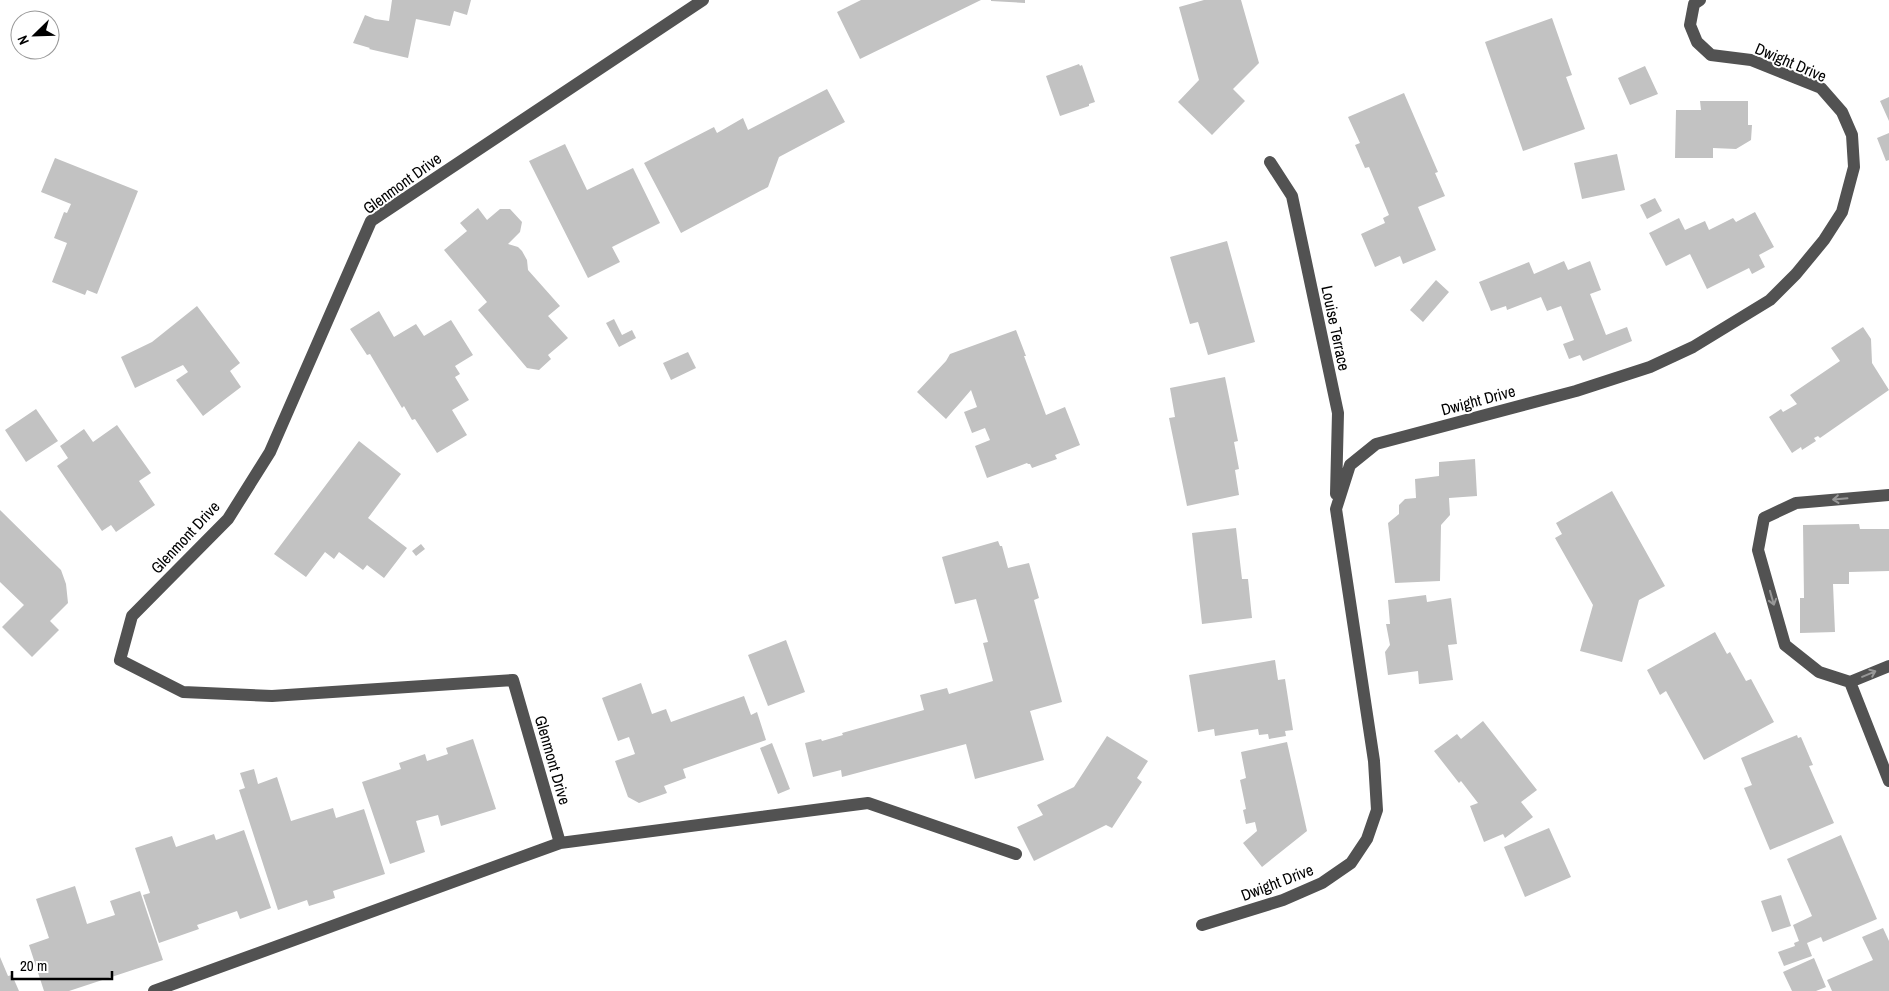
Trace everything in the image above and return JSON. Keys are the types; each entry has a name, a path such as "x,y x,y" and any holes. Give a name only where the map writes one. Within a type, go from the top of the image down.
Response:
{"street":[{"name":"Glenmont Drive","path":"560,843 513,680 272,696 183,692 120,660 132,616 228,519 270,452 371,222 703,0"},
{"name":"Dwight Drive","path":"1202,925 1284,900 1322,883 1351,863 1367,839 1377,810 1374,761 1336,509 1350,466 1376,444 1576,392 1650,367 1693,347 1770,300 1796,274 1824,240 1842,212 1854,167 1852,135 1842,112 1821,88 1751,60 1710,55 1697,42 1690,25 1694,4 1700,0"},
{"name":"Louise Terrace","path":"1270,162 1292,196 1338,414 1336,509"},
{"path":"1889,495 1796,503 1764,518 1758,550 1785,645 1819,672 1850,682 1889,666"},
{"path":"1850,682 1889,781"},
{"path":"154,991 560,843 868,803 1016,854"}],"building":[{"path":"392,0 471,0 467,15 454,11 450,26 416,19 408,58 369,49 353,43 365,15 389,21"},
{"path":"861,0 981,0 860,59 837,12"},
{"path":"1025,0 1025,3 991,1"},
{"path":"1204,0 1241,0 1259,63 1233,89 1245,101 1212,135 1178,102 1199,80 1179,7"},
{"path":"1552,18 1572,75 1566,77 1585,129 1523,151 1485,42"},
{"path":"1079,64 1080,66 1082,65 1095,102 1060,116 1046,76"},
{"path":"1645,66 1658,94 1630,105 1618,78"},
{"path":"827,89 845,122 779,157 768,187 681,233 644,163 714,127 717,133 743,118 748,130"},
{"path":"1404,93 1438,172 1435,173 1445,196 1418,207 1436,250 1403,264 1400,256 1375,267 1361,234 1385,223 1383,218 1389,215 1369,167 1365,168 1355,145 1360,143 1348,117"},
{"path":"1889,97 1889,121 1880,101"},
{"path":"1700,101 1748,101 1748,125 1752,125 1751,140 1736,149 1713,148 1713,158 1675,158 1676,110 1701,110"},
{"path":"1889,133 1889,160 1886,161 1877,138"},
{"path":"565,144 587,190 633,168 660,223 612,247 620,262 588,278 529,161"},
{"path":"1617,154 1625,190 1582,199 1574,163"},
{"path":"55,158 138,191 97,294 87,290 85,295 52,282 67,243 54,238 64,212 67,213 71,204 41,192"},
{"path":"1655,198 1662,211 1647,219 1640,205"},
{"path":"478,208 487,220 500,209 510,209 522,222 520,232 508,244 518,247 522,251 527,260 528,270 560,306 548,316 568,338 548,355 551,359 539,370 527,368 478,310 487,302 444,250 467,231 460,223"},
{"path":"1755,212 1774,247 1759,255 1765,267 1752,274 1749,268 1707,289 1690,254 1666,266 1649,233 1679,218 1685,230 1705,221 1709,230 1733,218 1736,222"},
{"path":"1227,241 1255,342 1208,355 1198,322 1190,324 1170,257"},
{"path":"1564,261 1568,270 1590,261 1601,290 1590,294 1606,335 1627,327 1632,341 1583,361 1580,355 1569,359 1563,344 1574,340 1561,306 1547,311 1541,297 1507,310 1506,306 1491,311 1479,282 1529,262 1534,274"},
{"path":"1436,280 1449,292 1423,322 1410,310"},
{"path":"197,306 240,363 230,371 241,387 203,416 176,380 188,372 183,365 135,388 121,357 152,342"},
{"path":"379,311 394,337 416,324 424,336 451,320 473,355 455,366 460,374 455,377 469,400 452,410 467,435 437,453 415,419 412,420 404,406 402,408 370,354 367,355 350,329"},
{"path":"614,319 622,335 632,330 636,338 619,347 606,323"},
{"path":"1863,327 1871,339 1872,363 1889,390 1820,438 1818,436 1814,438 1816,441 1802,450 1801,447 1792,453 1769,417 1781,409 1783,412 1797,404 1790,395 1840,361 1831,348"},
{"path":"1016,330 1046,415 1065,407 1080,445 1055,455 1057,459 1032,468 1027,463 987,478 975,446 990,440 985,428 972,433 964,412 977,407 971,390 946,419 917,392 946,361 950,354"},
{"path":"688,352 696,368 671,380 663,363"},
{"path":"1225,377 1238,441 1234,442 1239,469 1235,470 1239,495 1187,506 1169,418 1175,417 1170,388"},
{"path":"36,409 58,441 26,462 5,430"},
{"path":"117,425 151,473 139,481 155,505 116,532 111,525 102,531 57,466 68,458 60,446 84,429 93,442"},
{"path":"359,441 401,474 368,518 407,548 384,578 367,565 363,570 339,552 334,559 325,552 306,577 274,554"},
{"path":"1475,459 1477,496 1449,498 1450,515 1441,525 1440,581 1395,583 1388,523 1399,514 1399,505 1405,499 1416,498 1415,479 1439,476 1439,462"},
{"path":"1612,491 1665,586 1639,600 1622,662 1580,651 1593,605 1555,538 1562,534 1556,523"},
{"path":"0,510 61,570 66,584 68,603 50,621 59,630 32,657 2,627 24,605 0,582"},
{"path":"1859,524 1860,529 1889,529 1889,571 1849,572 1849,584 1833,584 1835,632 1800,633 1800,598 1804,598 1803,525"},
{"path":"1236,528 1242,579 1248,579 1252,618 1202,624 1192,533"},
{"path":"998,541 1000,546 1002,546 1008,568 1029,563 1039,598 1034,600 1062,702 1030,711 1044,760 975,779 966,744 842,777 841,770 813,777 805,743 821,739 822,741 843,735 842,733 924,710 920,695 947,688 949,694 993,681 983,643 988,642 976,599 955,604 942,557"},
{"path":"421,544 425,549 416,556 412,551"},
{"path":"1426,595 1427,602 1451,598 1457,644 1448,645 1453,680 1419,684 1418,671 1388,675 1385,652 1390,645 1386,624 1390,624 1388,600"},
{"path":"1715,632 1727,654 1730,652 1746,681 1751,679 1774,722 1704,760 1666,691 1660,695 1647,670"},
{"path":"786,640 805,692 768,706 748,655"},
{"path":"1275,660 1278,680 1285,679 1293,730 1285,731 1286,736 1269,739 1268,734 1259,735 1258,729 1215,736 1214,729 1198,732 1189,675"},
{"path":"641,683 652,714 666,709 671,722 744,696 751,715 757,712 766,740 683,769 686,778 664,786 667,793 639,803 628,797 615,761 635,754 629,737 618,741 602,698"},
{"path":"1483,721 1537,790 1521,802 1533,817 1505,838 1503,834 1484,842 1470,806 1478,803 1461,781 1459,783 1434,751 1457,734 1461,739"},
{"path":"1797,735 1798,738 1801,737 1813,765 1809,766 1834,823 1770,850 1744,788 1752,785 1741,758"},
{"path":"1107,736 1148,761 1137,778 1142,782 1112,828 1106,825 1034,861 1017,827 1043,815 1037,805 1074,787"},
{"path":"473,739 496,809 441,826 438,815 416,821 425,852 390,864 362,782 401,769 399,763 425,754 427,761 448,754 446,748"},
{"path":"1287,742 1307,831 1262,867 1243,843 1257,831 1255,822 1246,824 1243,810 1246,809 1240,780 1246,778 1241,752"},
{"path":"772,743 790,789 778,794 760,748"},
{"path":"254,769 258,784 277,777 291,821 333,808 336,818 364,809 385,874 333,891 335,898 309,906 307,900 278,910 239,790 245,788 240,773"},
{"path":"1549,828 1571,877 1525,897 1504,847"},
{"path":"244,830 271,908 240,919 237,911 197,925 199,929 159,943 143,895 150,893 135,848 172,836 176,847 214,834 216,840"},
{"path":"1841,835 1877,919 1823,942 1821,937 1807,943 1812,956 1784,966 1778,952 1795,946 1794,943 1799,941 1793,925 1812,916 1787,859"},
{"path":"75,886 87,924 115,915 110,901 140,891 163,960 69,991 44,991 29,945 49,938 36,899"},
{"path":"1781,895 1791,926 1772,932 1761,901"},
{"path":"1883,928 1889,941 1889,991 1832,991 1827,980 1873,960 1862,937"},
{"path":"0,957 8,976 12,975 19,991 0,991"},
{"path":"1814,958 1826,987 1816,991 1792,991 1783,972"}]}
